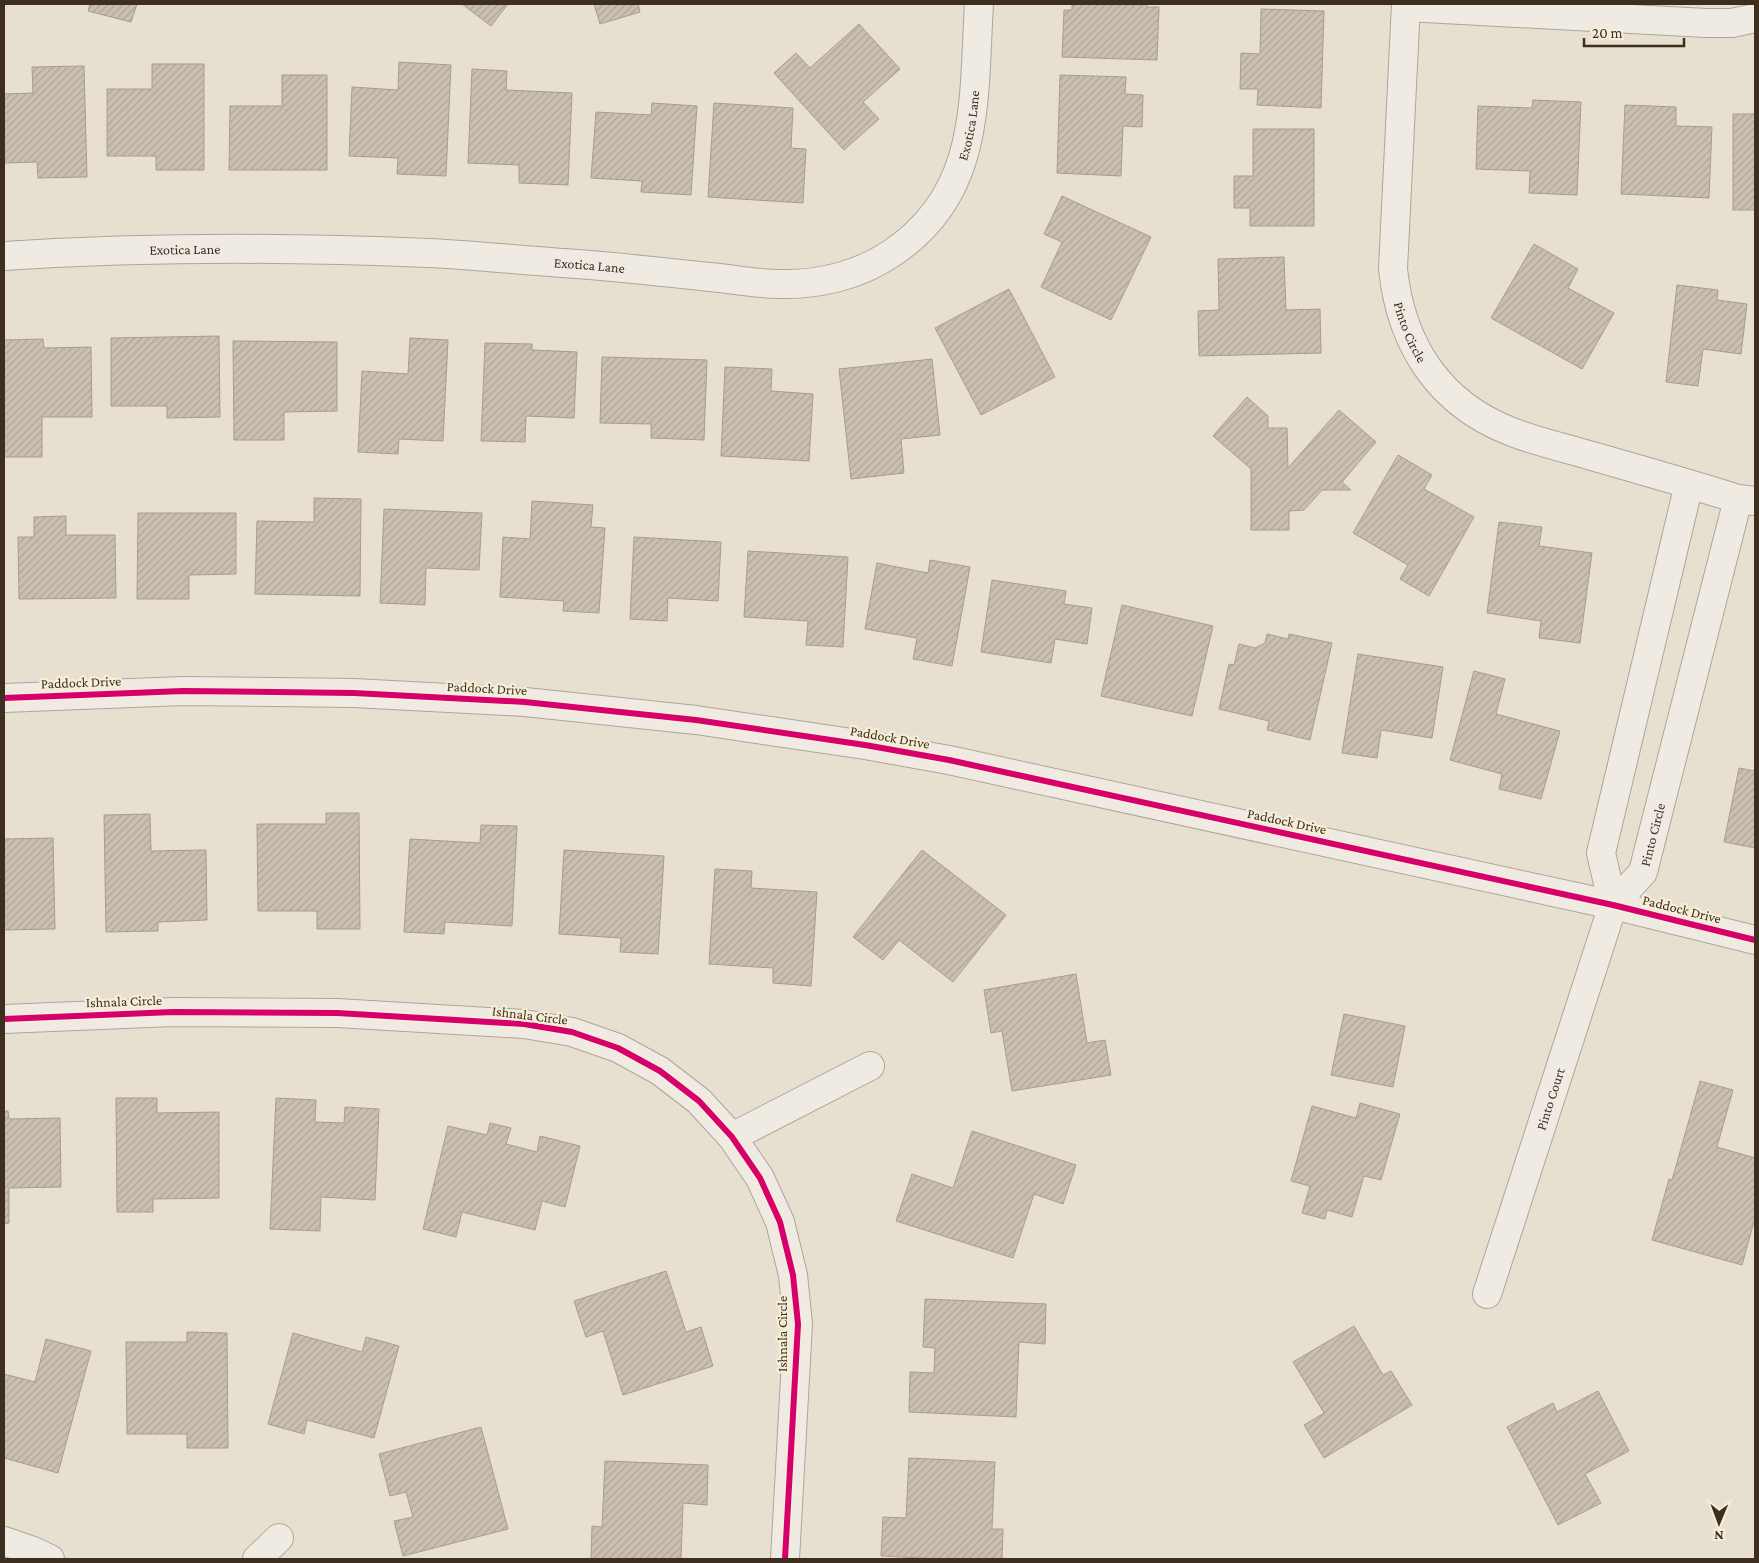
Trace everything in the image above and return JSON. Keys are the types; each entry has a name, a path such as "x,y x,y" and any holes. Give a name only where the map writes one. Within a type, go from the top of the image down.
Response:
{"street":[{"name":"Exotica Lane","path":"4,256 67,252 248,249 428,253 609,266 781,284 828,281 872,265 892,253 928,222 954,183 963,161 969,138 979,4"},
{"path":"1406,5 1706,24 1732,23 1755,18"},
{"name":"Pinto Circle","path":"1406,5 1393,269 1395,292 1401,315 1409,338 1420,358 1451,394 1469,410 1510,431 1747,500 1643,872 1613,906"},
{"path":"1613,906 1601,853 1689,484"},
{"name":"Paddock Drive","path":"4,698 182,692 354,693 525,702 696,720 865,745 949,760 1613,906 1755,940"},
{"name":"Pinto Court","path":"1487,1294 1613,906"},
{"name":"Ishnala Circle","path":"4,1019 173,1012 318,1013 524,1024 572,1032 618,1048 660,1071 699,1101 732,1137 760,1178 780,1222 793,1275 798,1324 785,1559"},
{"path":"732,1137 870,1066"},
{"path":"257,1559 279,1538"},
{"path":"4,1541 50,1559"}],"building":[{"path":"90,4 137,4 131,22 88,11"},
{"path":"462,4 508,4 491,26"},
{"path":"594,4 638,4 640,12 600,24"},
{"path":"1072,4 1147,4 1147,7 1159,7 1157,60 1062,57 1064,10 1072,10"},
{"path":"1261,9 1324,11 1321,108 1257,105 1258,89 1240,89 1241,53 1260,54"},
{"path":"859,24 900,69 863,102 879,119 844,150 774,73 796,53 810,68"},
{"path":"399,62 451,65 446,176 397,174 398,158 349,156 352,87 398,90"},
{"path":"152,64 204,64 204,170 156,170 156,156 107,156 107,89 152,89"},
{"path":"84,66 87,177 38,178 37,162 4,163 4,94 33,93 32,67"},
{"path":"472,69 507,71 506,90 572,93 568,185 519,183 519,165 468,163"},
{"path":"282,75 327,75 327,170 229,170 230,106 282,106"},
{"path":"1060,75 1126,77 1125,94 1143,95 1142,127 1123,126 1121,176 1057,173"},
{"path":"1533,100 1581,102 1577,195 1529,193 1530,171 1476,169 1478,106 1532,108"},
{"path":"652,103 697,106 691,195 641,192 642,181 591,178 596,112 651,115"},
{"path":"714,103 793,108 791,148 806,149 803,203 708,197"},
{"path":"1625,105 1676,107 1676,126 1712,127 1709,198 1621,194"},
{"path":"1733,114 1755,114 1755,210 1733,210"},
{"path":"1253,129 1314,129 1314,226 1250,226 1250,208 1234,208 1234,176 1253,176"},
{"path":"1062,196 1151,237 1111,320 1041,287 1062,242 1044,234"},
{"path":"1534,244 1578,269 1568,288 1614,313 1582,369 1491,318"},
{"path":"1284,257 1286,310 1320,309 1321,353 1199,356 1198,311 1219,310 1218,259"},
{"path":"1677,285 1718,290 1717,300 1747,304 1741,354 1703,349 1698,386 1666,382"},
{"path":"1009,289 1055,377 981,415 935,328"},
{"path":"219,336 220,417 167,418 167,406 111,406 111,338"},
{"path":"410,338 448,340 443,441 399,439 398,454 358,452 362,371 408,374"},
{"path":"43,339 44,348 91,347 92,417 42,417 42,457 4,457 4,340"},
{"path":"233,341 337,342 337,411 284,412 284,440 234,440"},
{"path":"485,343 532,344 532,350 577,352 574,418 526,416 525,442 481,441"},
{"path":"602,357 707,360 704,440 651,438 651,424 600,423"},
{"path":"932,359 940,435 901,439 904,473 851,479 839,369"},
{"path":"725,367 772,369 771,391 813,394 809,461 721,456"},
{"path":"1247,397 1268,416 1268,428 1287,428 1288,468 1339,410 1376,442 1342,482 1351,490 1322,490 1304,510 1289,511 1289,530 1251,530 1251,469 1213,436"},
{"path":"1398,455 1432,475 1424,489 1474,517 1429,596 1400,579 1408,565 1353,533"},
{"path":"314,498 361,499 360,596 255,594 257,521 314,522"},
{"path":"532,501 593,505 591,527 605,528 599,613 563,611 564,601 500,597 503,537 530,539"},
{"path":"384,509 482,513 479,570 426,568 425,605 380,603"},
{"path":"138,513 236,513 236,574 189,575 189,599 137,599"},
{"path":"66,516 66,535 115,535 116,598 19,599 18,537 34,537 34,517"},
{"path":"1499,522 1542,527 1539,546 1592,553 1580,643 1539,638 1541,621 1487,613"},
{"path":"634,537 721,542 718,601 668,598 667,621 630,619"},
{"path":"748,551 848,557 843,647 806,645 808,621 744,617"},
{"path":"930,560 970,567 952,666 913,659 917,638 865,629 877,563 928,573"},
{"path":"992,580 1066,591 1064,604 1092,608 1087,644 1055,639 1051,663 981,652"},
{"path":"1122,605 1213,626 1192,716 1101,696"},
{"path":"1267,634 1288,639 1289,634 1332,643 1310,740 1267,730 1269,721 1219,709 1229,664 1234,665 1239,644 1255,648 1265,643"},
{"path":"1358,654 1443,667 1432,738 1381,730 1377,758 1342,753"},
{"path":"1474,671 1505,679 1496,714 1560,731 1541,799 1499,789 1502,774 1450,760"},
{"path":"1739,768 1755,771 1755,848 1724,842"},
{"path":"326,813 359,813 360,929 317,929 317,911 258,911 257,824 326,824"},
{"path":"150,814 151,851 206,850 207,920 158,922 158,931 106,932 104,815"},
{"path":"481,825 517,826 512,926 445,922 444,934 404,932 410,839 480,843"},
{"path":"53,838 55,929 4,930 4,839"},
{"path":"564,850 664,856 658,954 620,952 621,938 559,934"},
{"path":"922,850 1006,915 953,982 899,940 883,960 853,937"},
{"path":"715,869 752,871 751,888 817,892 811,986 773,983 773,968 709,964"},
{"path":"1076,974 1087,1043 1105,1040 1111,1075 1012,1091 1002,1031 991,1033 984,990"},
{"path":"1344,1014 1405,1026 1393,1087 1331,1075"},
{"path":"1700,1081 1733,1090 1717,1147 1755,1158 1755,1218 1742,1265 1652,1240 1669,1179 1672,1180"},
{"path":"116,1098 157,1098 157,1113 219,1112 219,1198 153,1199 153,1212 117,1212"},
{"path":"276,1098 316,1100 315,1122 344,1123 345,1107 379,1109 375,1200 321,1197 320,1231 270,1229"},
{"path":"1360,1103 1400,1114 1381,1180 1364,1176 1352,1217 1327,1210 1325,1219 1302,1213 1310,1186 1291,1181 1312,1106 1356,1118"},
{"path":"4,1111 8,1111 9,1119 60,1118 61,1187 9,1188 9,1223 4,1224"},
{"path":"490,1123 511,1128 506,1144 537,1152 540,1136 580,1146 565,1207 542,1201 535,1230 462,1212 456,1237 423,1229 448,1126 487,1135"},
{"path":"972,1131 1076,1165 1063,1204 1034,1194 1013,1258 896,1221 912,1174 953,1188"},
{"path":"666,1271 686,1332 701,1327 713,1366 623,1395 603,1331 586,1337 574,1301"},
{"path":"925,1299 1046,1304 1045,1344 1019,1342 1016,1417 909,1412 910,1372 934,1373 935,1348 923,1347"},
{"path":"1354,1326 1383,1375 1391,1371 1412,1405 1324,1458 1304,1425 1324,1413 1293,1362"},
{"path":"187,1332 227,1333 228,1448 187,1448 187,1434 127,1434 126,1342 187,1342"},
{"path":"293,1333 362,1352 366,1337 399,1346 374,1438 307,1420 304,1434 268,1424"},
{"path":"46,1339 91,1351 58,1473 4,1458 4,1374 35,1382"},
{"path":"1598,1391 1629,1451 1585,1474 1601,1503 1558,1525 1507,1427 1553,1403 1557,1412"},
{"path":"481,1427 508,1529 403,1556 394,1521 413,1517 406,1492 390,1496 379,1454"},
{"path":"909,1458 995,1462 992,1529 1003,1529 1002,1559 941,1559 881,1556 883,1517 906,1518"},
{"path":"605,1461 708,1465 707,1505 683,1503 681,1559 591,1559 592,1526 602,1527"}],"cycle path":[{"path":"4,698 183,691 354,693 525,702 696,720 865,745 949,760 1613,905 1755,940"},
{"path":"4,1019 173,1012 337,1013 524,1024 572,1032 618,1048 660,1071 699,1101 732,1137 760,1178 780,1222 793,1275 798,1324 785,1559"}]}
